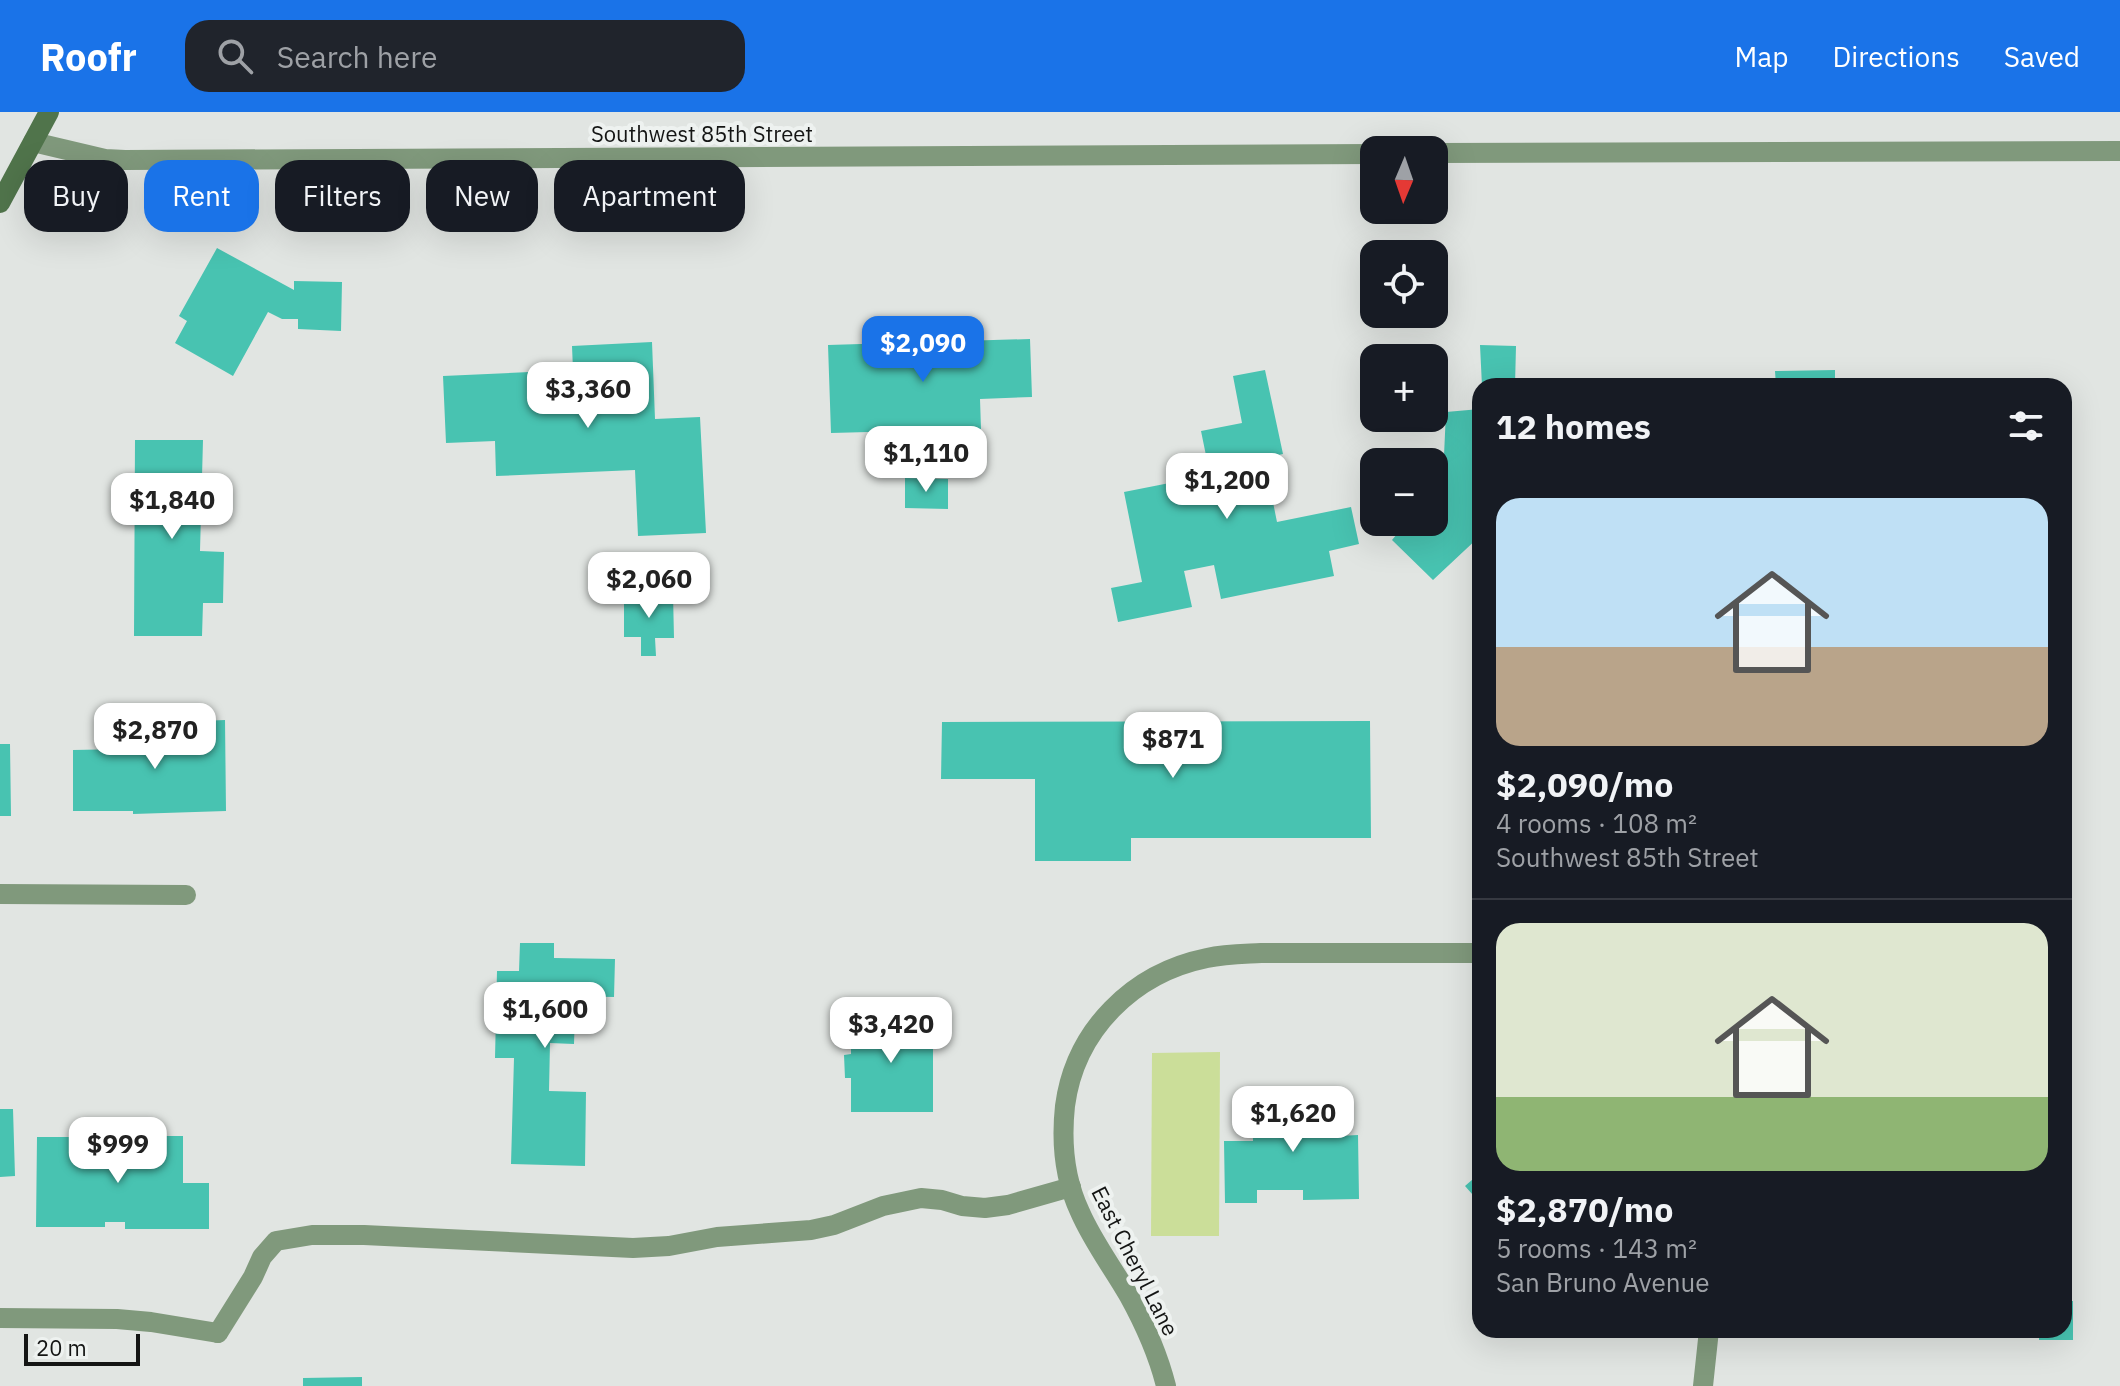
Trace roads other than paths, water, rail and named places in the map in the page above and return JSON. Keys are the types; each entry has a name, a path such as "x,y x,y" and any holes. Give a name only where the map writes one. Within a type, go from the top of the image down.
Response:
{"main road":[{"path":"0,203 49,112"}],"street":[{"name":"Southwest 85th Street","path":"33,142 105,159 125,160 1360,154"},
{"path":"1448,153 2120,151"},
{"path":"0,894 186,895"},
{"name":"East Cheryl Lane","path":"1166,1386 1146,1328 1090,1233 1066,1172 1063,1135 1066,1097 1089,1037 1100,1021 1135,989 1184,964 1205,958 1230,954 1472,953"},
{"path":"0,1318 117,1319 218,1333 262,1257 276,1241 312,1235 620,1247 669,1246 717,1237 811,1230 834,1225 883,1206 921,1198 985,1208 1008,1205 1071,1187"},
{"path":"1703,1386 1708,1338"}]}
